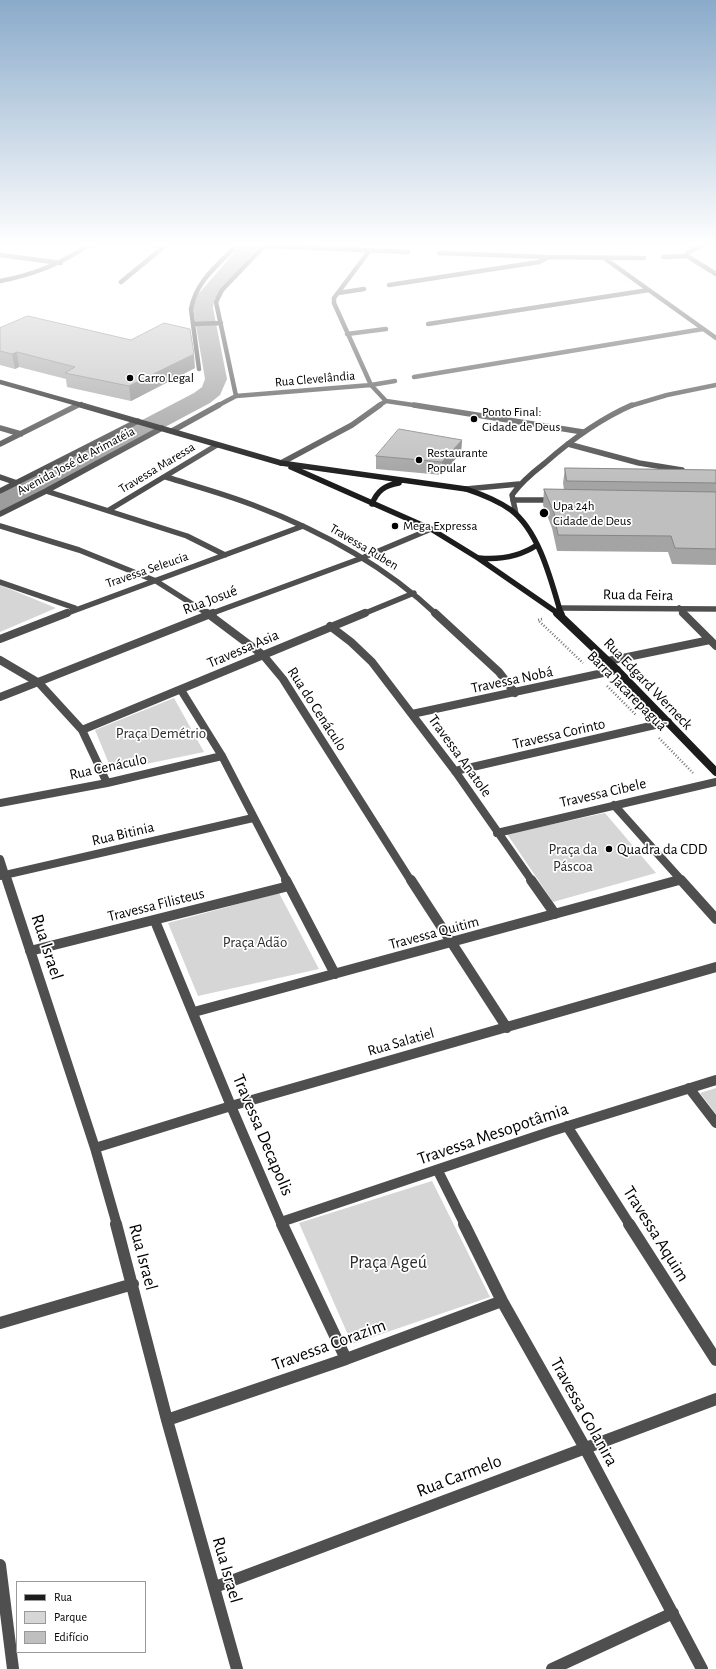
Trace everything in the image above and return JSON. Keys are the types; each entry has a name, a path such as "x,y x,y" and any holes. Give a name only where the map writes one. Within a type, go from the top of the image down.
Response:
{"main road":[{"path":"0,382 140,421 281,463 466,489 501,503 516,514 537,545 550,575 560,611"},
{"name":"Rua Edgard Werneck","path":"281,463 431,529 560,611 716,772"},
{"path":"372,504 374,498 384,487 397,483 410,482"},
{"path":"478,558 510,558 528,551 537,545"}],"street":[{"path":"172,431 236,396 221,323 193,324 199,369"},
{"path":"342,323 371,385 386,402 583,432"},
{"path":"428,324 435,323"},
{"path":"695,323 716,338"},
{"path":"347,334 386,329"},
{"path":"414,377 703,329"},
{"name":"Rua Clevelândia","path":"236,396 371,385 395,381"},
{"path":"516,514 512,495 519,484 583,432 612,415 638,403 671,393 716,385"},
{"path":"281,463 352,425 386,402"},
{"path":"0,444 81,404"},
{"name":"Avenida José de Arimatéia","path":"0,491 140,421"},
{"name":"Avenida José de Arimatéia","path":"0,514 46,491 159,427"},
{"path":"0,428 21,434"},
{"name":"Travessa Maressa","path":"109,510 166,477 217,444"},
{"path":"568,444 629,462 666,469 685,470"},
{"path":"0,477 17,483"},
{"name":"Travessa Ruben","path":"166,477 253,505 303,526 362,558 414,593 499,672 515,693"},
{"path":"466,489 519,484"},
{"path":"46,491 187,536 225,555"},
{"path":"512,500 559,500"},
{"name":"Rua do Cenáculo","path":"0,526 79,550 156,580 209,614 263,655 283,679 451,943 507,1028"},
{"name":"Travessa Seleucia","path":"0,639 75,608 303,526"},
{"name":"Rua Josué","path":"0,698 209,614 362,558 431,529"},
{"path":"0,582 75,608"},
{"name":"Travessa Asia","path":"82,730 181,690 330,626 414,593"},
{"path":"679,608 716,646"},
{"name":"Rua da Feira","path":"560,611 679,608 716,609"},
{"name":"Travessa Anatole","path":"330,626 351,642 372,662 455,771 555,914"},
{"path":"608,661 710,640"},
{"path":"0,660 39,683 82,730 107,782"},
{"name":"Travessa Nobá","path":"412,714 617,670"},
{"path":"181,690 222,756 335,974"},
{"name":"Travessa Corinto","path":"455,771 668,722"},
{"name":"Rua Cenáculo","path":"0,803 107,782 222,756"},
{"name":"Travessa Cibele","path":"497,833 716,782"},
{"path":"614,805 716,919"},
{"name":"Rua Bitinia","path":"3,876 253,818"},
{"name":"Rua Israel","path":"0,859 3,876 30,951 95,1148 133,1284 167,1420 238,1669"},
{"name":"Travessa Quitim","path":"194,1012 681,879"},
{"name":"Travessa Filisteus","path":"30,951 289,886"},
{"name":"Travessa Decapolis","path":"155,920 194,1012 231,1106 281,1222 346,1359"},
{"name":"Rua Salatiel","path":"95,1148 231,1106 716,967"},
{"name":"Travessa Mesopotâmia","path":"281,1222 438,1171 567,1126 716,1080"},
{"path":"689,1088 716,1123"},
{"name":"Travessa Aquim","path":"567,1126 716,1360"},
{"name":"Travessa Golanira","path":"438,1171 502,1301 584,1448 702,1669"},
{"path":"0,1323 133,1284"},
{"name":"Travessa Corazim","path":"167,1420 346,1359 502,1301"},
{"name":"Rua Carmelo","path":"215,1587 716,1399"},
{"path":"0,1565 13,1669"},
{"path":"552,1669 673,1613"}],"path":[{"name":"Barra Jacarepaguá","path":"560,611 538,620 596,675 704,785"}],"green space":[{"path":"0,585 56,608 0,632"},
{"name":"Praça Demétrio","path":"174,698 204,752 112,771 95,730"},
{"name":"Praça da Páscoa","path":"605,813 656,873 553,902 507,834"},
{"name":"Praça Adão","path":"279,893 319,969 198,996 168,923"},
{"path":"716,1088 716,1114 700,1093"},
{"name":"Praça Ageú","path":"432,1181 490,1297 352,1344 299,1223"}],"shaded area":[{"path":"125,429 138,433 0,506 0,495"}],"building":[{"path":"12,323 58,323 131,340 164,323 190,329 194,354 129,386 65,373 75,367 17,352 12,354 0,351 0,328"},
{"path":"399,429 462,440 442,462 376,456"},
{"path":"565,468 716,470 716,483 567,481"},
{"path":"544,489 716,492 716,549 675,548 671,536 558,535 554,513"}],"waterway":[{"path":"0,504 202,398 212,390 216,379 206,323"}],"place":[{"name":"Carro Legal","path":"130,378"},
{"name":"Ponto Final: Cidade de Deus","path":"474,419"},
{"name":"Restaurante Popular","path":"419,460"},
{"name":"Upa 24h Cidade de Deus","path":"544,513"},
{"name":"Mega Expressa","path":"395,526"},
{"name":"Quadra da CDD","path":"609,849"}]}
